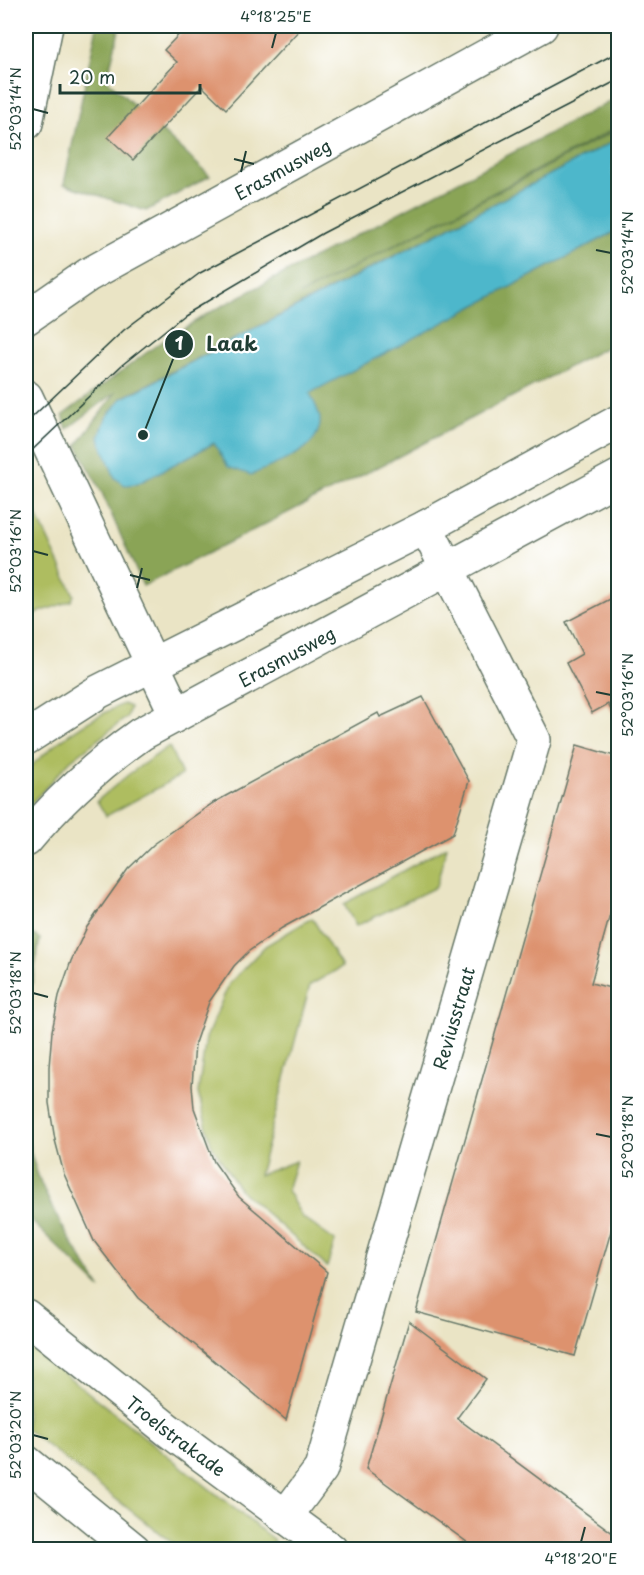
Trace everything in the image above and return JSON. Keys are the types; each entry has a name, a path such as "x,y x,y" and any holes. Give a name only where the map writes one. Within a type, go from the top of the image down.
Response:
{"street":[{"path":"26,123 46,26"},
{"name":"Erasmusweg","path":"26,318 96,270 542,26"},
{"path":"26,397 176,714"},
{"path":"26,738 72,706 426,527 618,422"},
{"name":"Erasmusweg","path":"26,840 91,771 141,735 176,714 618,477"},
{"name":"Reviusstraat","path":"285,1517 321,1469 534,740 426,527"},
{"name":"Troelstrakade","path":"26,1316 168,1430 331,1550"},
{"path":"26,1462 134,1550"}],"green space":[{"path":"97,26 120,26 107,80 210,176 146,211 64,184"},
{"path":"618,97 618,127 300,295 618,129 618,139 121,398 106,418 99,438 137,484 618,230 618,341 388,462 143,586 102,493 77,445 116,392 67,429 63,415 158,344 207,314"},
{"path":"30,501 74,595 71,601 26,617 26,505"},
{"path":"123,704 130,707 127,717 70,761 26,809 26,771 71,733"},
{"path":"169,746 182,775 106,816 97,801 129,774"},
{"path":"447,846 436,887 356,926 344,904"},
{"path":"312,918 342,967 310,985 259,1175 296,1161 287,1190 302,1217 335,1241 327,1267 239,1189 211,1144 198,1093 206,1038 229,984 265,946"},
{"path":"34,935 40,939 26,1015 26,945"},
{"path":"26,1132 46,1195 66,1234 101,1289 26,1216"},
{"path":"26,1343 274,1540 276,1549 180,1549 26,1429"}],"water":[{"path":"618,139 618,230 310,393 320,419 318,430 313,440 295,455 251,475 228,467 214,443 137,484 125,485 115,478 99,438 106,418 121,399"}],"building":[{"path":"187,26 303,26 226,109 202,86 133,160 108,137 177,62 164,50"},
{"path":"618,595 618,724 608,704 592,713 566,663 582,654 566,622"},
{"path":"423,697 469,781 453,834 282,928 249,951 234,966 209,1002 195,1043 192,1086 194,1108 214,1162 239,1197 327,1272 286,1420 138,1298 94,1241 64,1174 55,1140 49,1103 52,1031 59,996 71,961 87,927 128,869 154,844 213,803 378,713 380,717"},
{"path":"577,745 618,757 618,886 591,983 618,990 618,1207 575,1356 416,1312"},
{"path":"409,1321 486,1379 457,1418 618,1537 618,1550 478,1550 366,1469"}],"tram line":[{"path":"26,423 124,330 200,273 618,52"},
{"path":"26,456 122,365 184,315 323,233 618,80"}],"place":[{"name":"Laak","path":"143,435"}]}
